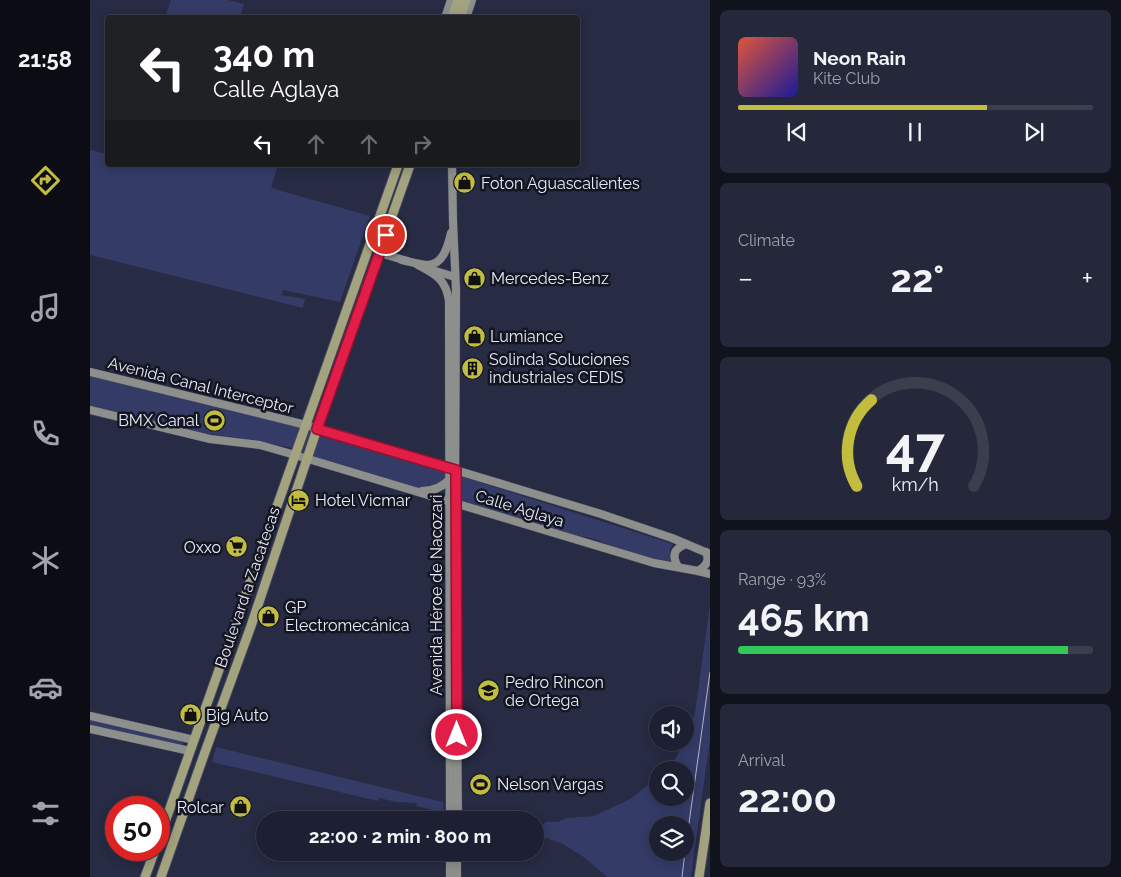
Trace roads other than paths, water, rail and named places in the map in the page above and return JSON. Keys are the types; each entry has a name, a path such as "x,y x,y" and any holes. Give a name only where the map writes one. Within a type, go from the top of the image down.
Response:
{"main road":[{"path":"446,15 451,0"},
{"path":"453,15 458,0"},
{"path":"461,15 466,0"},
{"path":"467,15 472,0"},
{"name":"Boulevard a Zacatecas","path":"170,807 397,167"},
{"name":"Boulevard a Zacatecas","path":"161,877 251,626 317,429 409,167"},
{"name":"Avenida Héroe de Nacozari","path":"450,811 455,277 452,167"},
{"path":"402,260 427,265 438,261 448,245 453,221"},
{"path":"373,236 375,245 380,252"},
{"name":"Avenida Héroe de Nacozari","path":"380,252 455,277"},
{"name":"Avenida Héroe de Nacozari","path":"418,265 444,284 448,296 453,469 449,480 452,502 458,811"},
{"name":"Avenida Canal Interceptor","path":"90,372 306,425"},
{"path":"90,410 210,439 260,445 296,455"},
{"name":"Calle Aglaya","path":"306,425 610,517 672,538 708,553"},
{"name":"Calle Aglaya","path":"296,455 654,563 710,574"},
{"path":"412,490 429,491 442,487 449,480"},
{"path":"678,567 674,560 674,554 677,549 686,544"},
{"path":"698,571 705,567 708,562 708,553"},
{"path":"90,716 194,740"},
{"path":"90,729 190,750"},
{"path":"710,803 699,872 710,868"},
{"path":"145,877 151,861"},
{"path":"450,861 450,877"},
{"path":"457,877 458,861"}],"railway":[{"path":"690,816 710,672"},
{"path":"682,877 684,861"}],"place":[{"name":"Foton Aguascalientes","path":"465,183"},
{"name":"Mercedes-Benz","path":"475,278"},
{"name":"Lumiance","path":"474,336"},
{"name":"Solinda Soluciones industriales CEDIS","path":"473,368"},
{"name":"BMX Canal","path":"215,420"},
{"name":"Hotel Vicmar","path":"299,500"},
{"name":"Oxxo","path":"237,547"},
{"name":"GP Electromecánica","path":"269,616"},
{"name":"Pedro Rincon de Ortega","path":"489,691"},
{"name":"Big Auto","path":"190,715"},
{"name":"Nelson Vargas","path":"481,784"},
{"name":"Rolcar","path":"240,807"}]}
